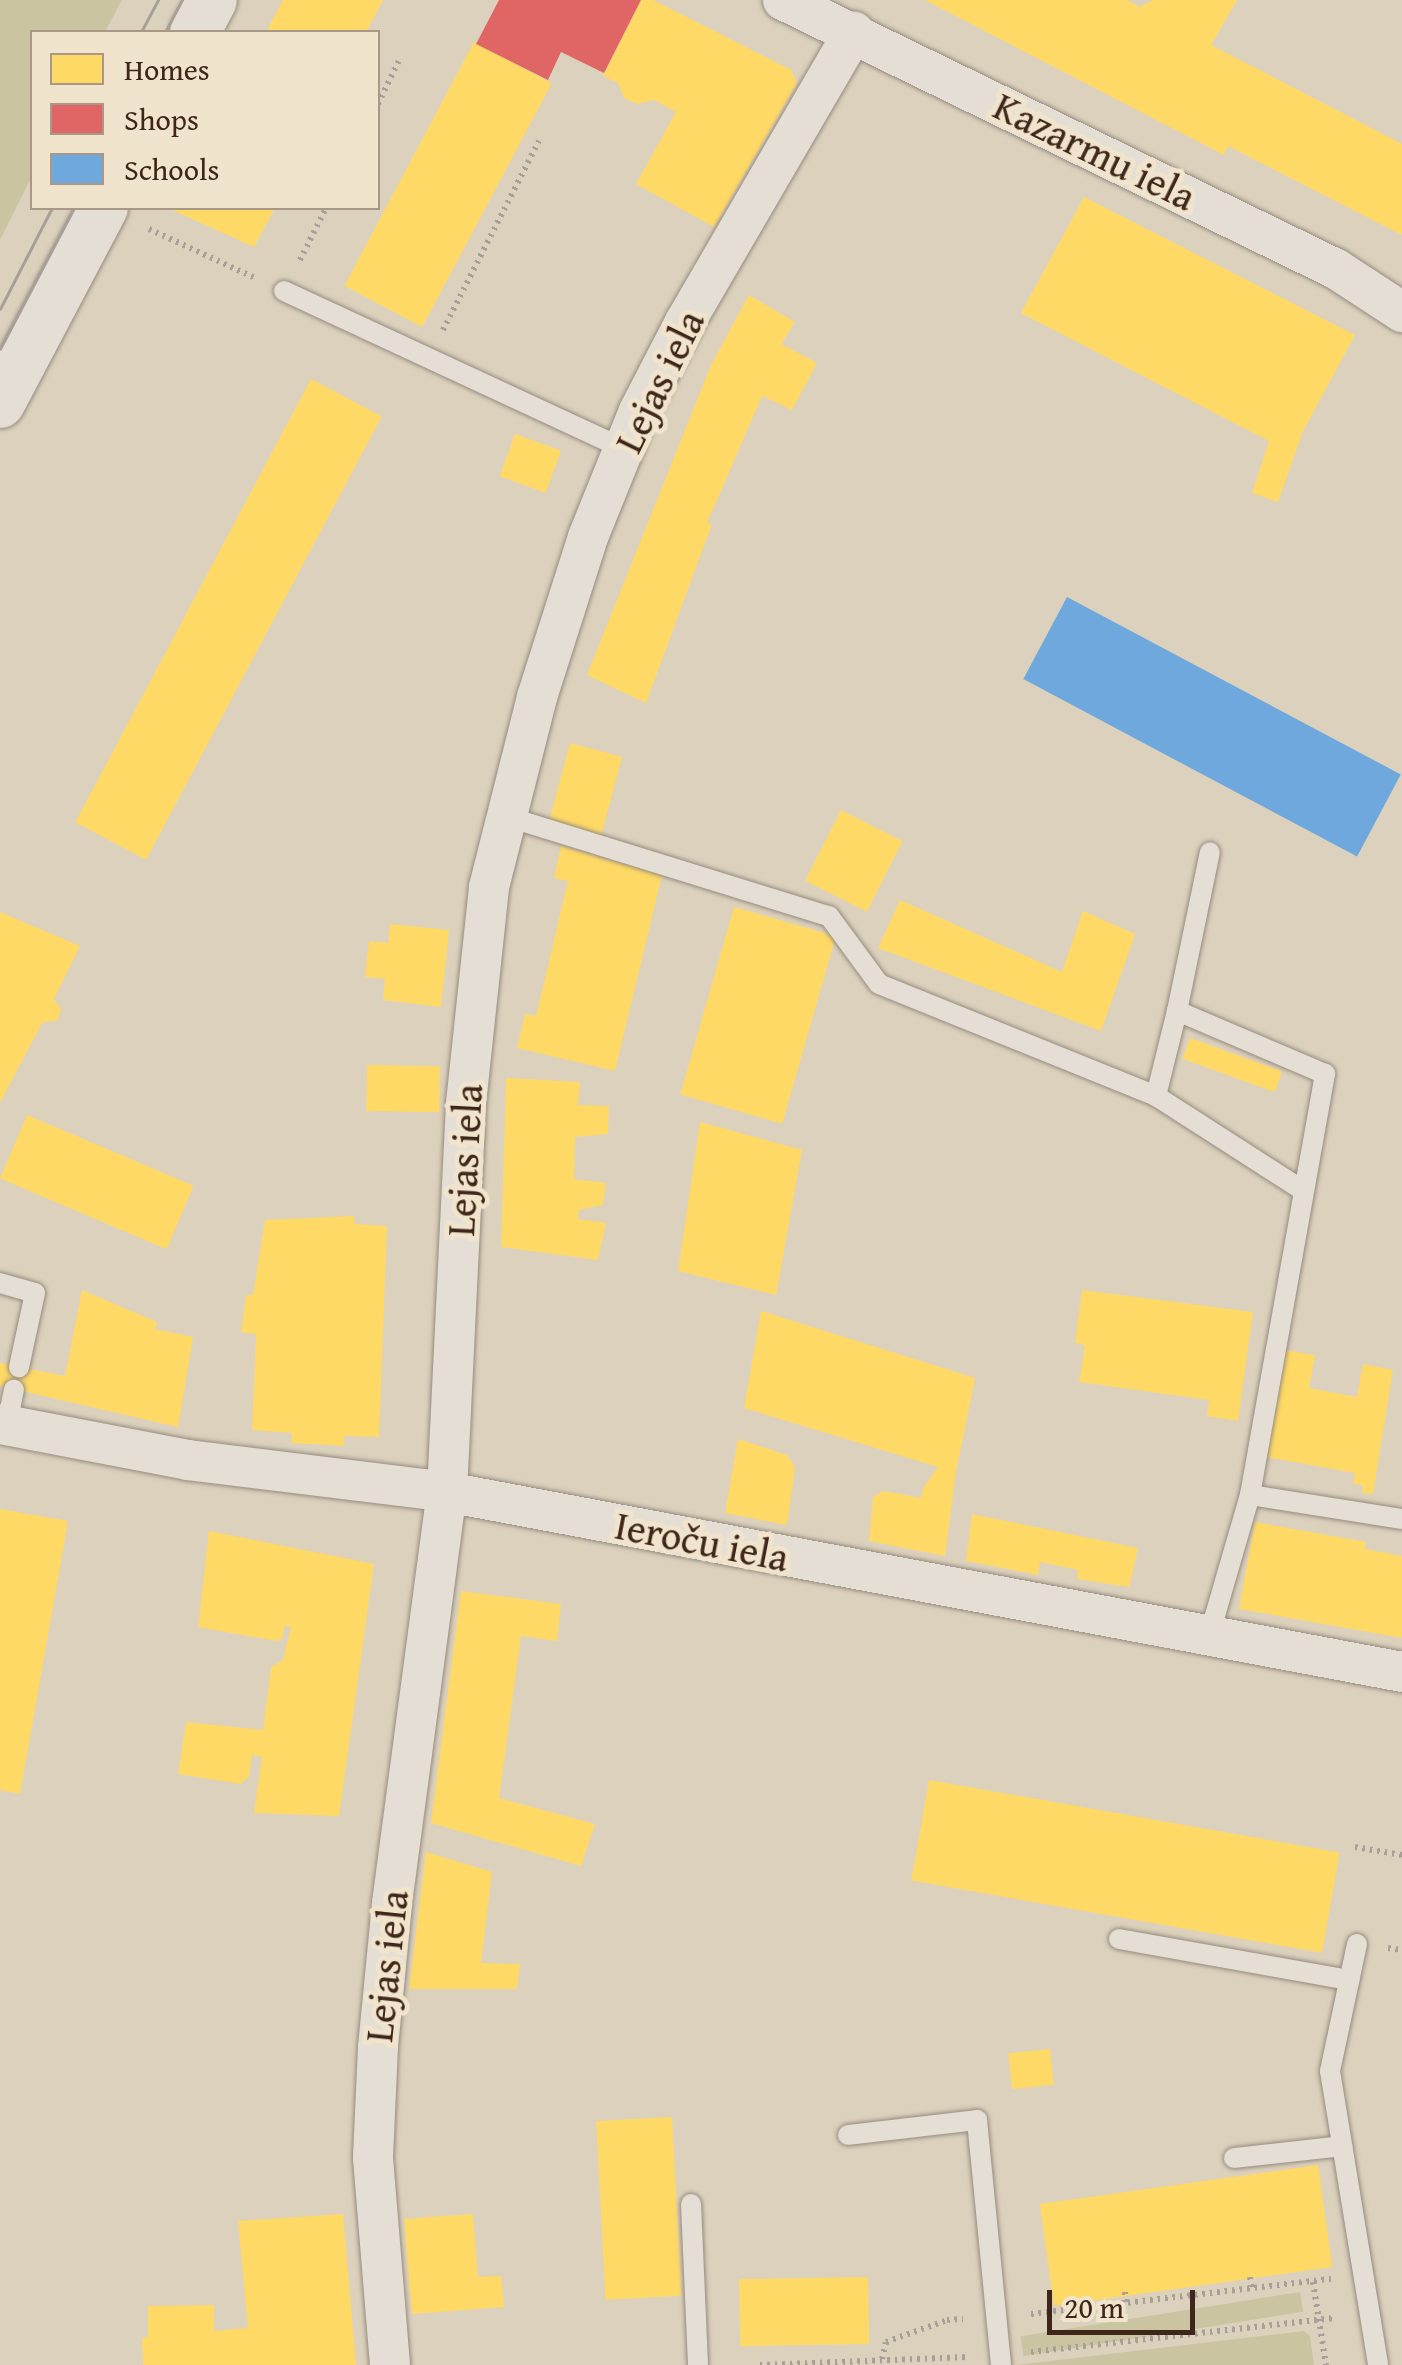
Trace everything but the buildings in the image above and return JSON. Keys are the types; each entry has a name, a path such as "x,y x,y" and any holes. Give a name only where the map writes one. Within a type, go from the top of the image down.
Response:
{"street":[{"path":"196,30 212,0"},
{"name":"Kazarmu iela","path":"782,0 1336,268 1402,312"},
{"name":"Lejas iela","path":"390,2365 373,2157 378,2047 392,1903 447,1492 466,1103 484,920 505,816 588,536 624,449 685,322 854,32"},
{"path":"0,403 102,210"},
{"name":"Ieroču iela","path":"7,1413 188,1460 447,1492 1402,1672"}],"lane":[{"path":"284,292 624,449"},
{"path":"505,816 829,916 879,984 1156,1096 1301,1189"},
{"path":"1156,1096 1210,852"},
{"path":"1177,1011 1325,1074 1301,1189 1250,1495 1209,1636"},
{"path":"0,1283 35,1293 19,1367"},
{"path":"1250,1495 1402,1518"},
{"path":"1119,1939 1350,1980"},
{"path":"1358,1944 1330,2071 1378,2365"},
{"path":"848,2135 978,2120 1001,2360"},
{"path":"1234,2158 1342,2146"},
{"path":"691,2204 698,2365"}],"path":[{"path":"380,100 400,58"},
{"path":"429,358 539,142"},
{"path":"150,230 284,292 325,210"},
{"path":"1355,1846 1402,1855"},
{"path":"882,2359 886,2342 947,2320 997,2318 1362,2275"},
{"path":"1250,2277 1252,2289"},
{"path":"1313,2282 1326,2365"},
{"path":"1125,2292 1126,2304"},
{"path":"760,2365 882,2359 1001,2360 1369,2314"}],"shaded area":[{"path":"0,0 122,0 106,30 30,30 30,180 0,240"},
{"path":"1300,2292 1303,2312 1024,2356 1020,2336"},
{"path":"1304,2331 1310,2336 1314,2365 1016,2365"}],"tram line":[{"path":"142,30 158,0"},
{"path":"166,30 182,0"},
{"path":"0,309 51,210"},
{"path":"0,349 73,210"}]}
